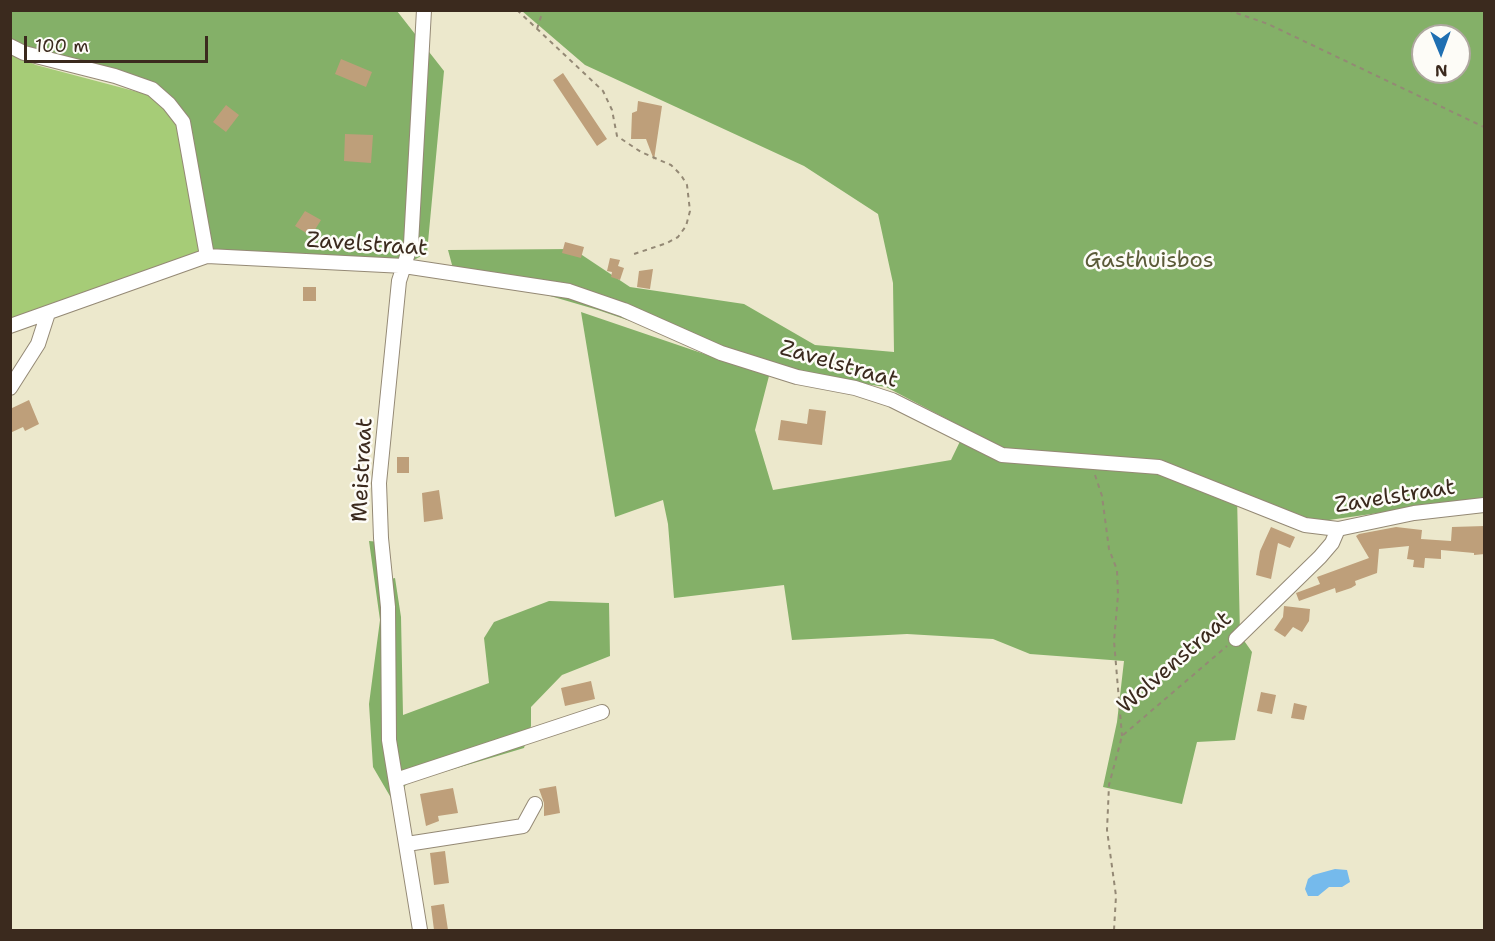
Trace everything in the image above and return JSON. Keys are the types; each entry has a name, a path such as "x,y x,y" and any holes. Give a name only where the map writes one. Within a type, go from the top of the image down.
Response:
{"street":[{"name":"Meistraat","path":"420,930 389,740 388,607 381,538 379,483 399,281 411,244 424,10"},
{"path":"10,46 24,53 115,76 152,89 170,104 183,122 207,256 10,326"},
{"name":"Zavelstraat","path":"207,256 404,266 568,291 624,310 721,353 797,377 855,388 892,400 1002,455 1159,467 1305,525 1338,529 1414,513 1485,505"},
{"path":"10,388 27,365 38,344 48,314"},
{"name":"Wolvenstraat","path":"1236,639 1320,557 1332,543 1338,529"},
{"path":"396,780 602,712"},
{"path":"407,844 523,826 535,804"}],"path":[{"path":"518,10 592,79 609,101 617,136 642,152 671,165 687,185 690,211 682,231 667,243 634,254"},
{"path":"537,29 543,10"},
{"path":"1228,10 1268,24 1485,127"},
{"path":"1090,461 1102,496 1109,549 1117,570 1118,595 1113,641 1122,736"},
{"name":"Wolvenstraat","path":"1114,930 1116,896 1107,830 1109,785 1122,736 1236,639"}],"green space":[{"path":"10,11 397,11 444,71 427,253 410,262 210,251 186,116 168,95 12,42"},
{"name":"Gasthuisbos","path":"522,11 1484,11 1484,498 1315,522 1237,495 1240,635 1252,652 1235,740 1197,742 1182,804 1103,787 1117,722 1124,661 1030,654 993,639 907,634 792,640 784,585 674,598 668,524 663,500 615,517 581,312 769,376 755,430 773,490 951,460 966,429 886,387 803,375 724,353 598,310 482,276 455,276 448,250 573,249 630,287 744,304 815,345 894,352 893,283 878,214 804,166 585,65"},
{"path":"11,54 36,65 153,96 177,122 201,253 11,321"},
{"path":"369,541 380,542 382,581 395,578 401,617 403,715 489,683 484,638 494,622 549,601 609,603 610,656 562,675 531,707 531,726 524,748 407,783 394,803 373,767 369,704 380,620"}],"water":[{"path":"1335,869 1347,870 1350,882 1342,887 1329,887 1318,896 1308,896 1305,889 1308,879 1313,875"}],"building":[{"path":"341,59 372,72 366,87 335,74"},
{"path":"563,73 607,139 597,146 553,80"},
{"path":"638,101 662,106 654,160 646,139 631,139 632,113 637,111"},
{"path":"226,105 239,115 226,132 213,122"},
{"path":"345,134 373,135 371,163 344,161"},
{"path":"305,211 321,220 311,236 295,226"},
{"path":"565,242 584,247 581,258 562,253"},
{"path":"610,258 620,260 618,266 624,268 620,280 611,277 612,272 607,271"},
{"path":"653,269 650,289 637,287 639,271"},
{"path":"303,287 316,287 316,301 303,301"},
{"path":"29,400 39,424 25,431 23,427 10,433 10,409"},
{"path":"809,409 826,411 822,445 778,440 781,420 807,424"},
{"path":"397,457 409,457 409,473 397,473"},
{"path":"439,490 443,519 424,522 422,493"},
{"path":"1485,526 1485,554 1474,555 1474,553 1441,550 1441,559 1425,558 1424,568 1413,567 1414,560 1407,559 1409,546 1379,549 1377,573 1355,581 1356,585 1351,588 1336,593 1335,588 1299,601 1296,593 1320,584 1317,577 1369,558 1356,536 1359,534 1396,527 1422,530 1421,539 1451,541 1452,527"},
{"path":"1271,527 1295,537 1290,548 1278,543 1271,579 1256,575 1260,551"},
{"path":"1284,606 1310,609 1309,621 1302,632 1293,627 1285,637 1274,630 1283,617"},
{"path":"591,681 595,699 565,706 561,688"},
{"path":"1261,692 1276,695 1272,714 1257,711"},
{"path":"1294,703 1307,706 1304,720 1291,718"},
{"path":"556,786 560,813 544,816 544,803 539,789"},
{"path":"453,788 458,813 438,816 439,821 426,826 420,794"},
{"path":"445,851 449,883 434,885 430,853"},
{"path":"444,904 448,930 434,930 431,906"}]}
